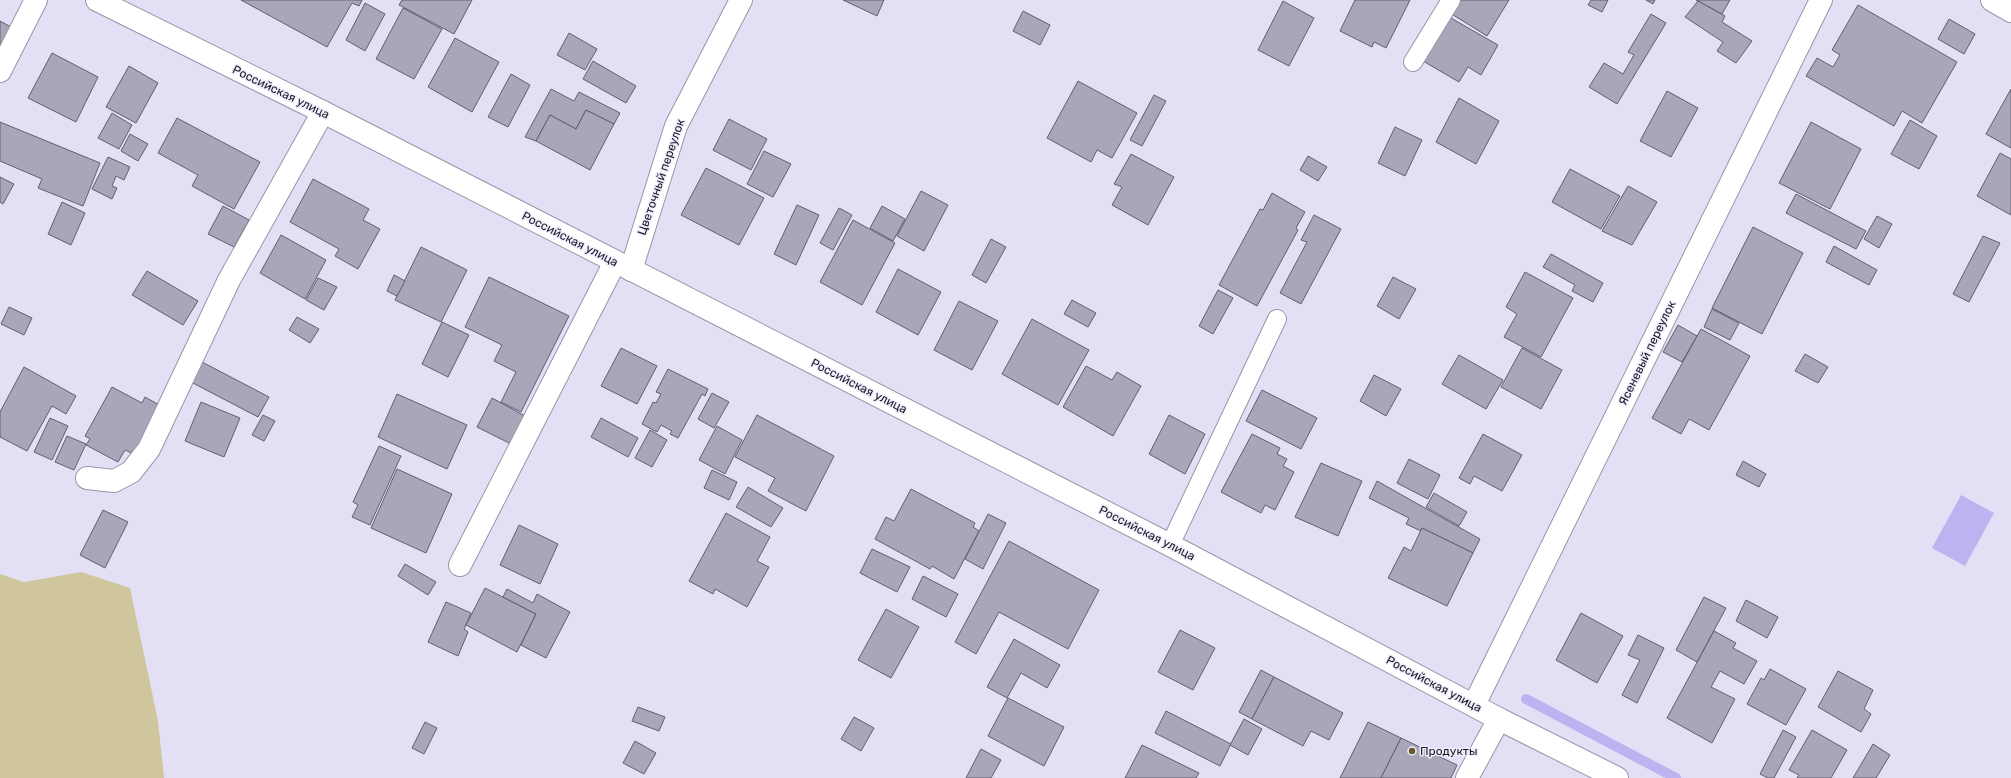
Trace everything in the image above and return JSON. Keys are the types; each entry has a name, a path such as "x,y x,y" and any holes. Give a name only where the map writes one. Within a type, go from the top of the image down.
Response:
{"street":[{"path":"0,71 36,0"},
{"name":"Российская улица","path":"97,0 323,112 1170,545 1474,706 1617,778"},
{"name":"Цветочный переулок","path":"460,565 623,266 676,126 741,0"},
{"name":"Ясеневый переулок","path":"1474,706 1821,0"},
{"path":"1992,0 2011,11"},
{"path":"87,478 114,481 131,472 149,449 229,280 323,112"},
{"path":"1467,778 1499,719"}],"lane":[{"path":"1413,62 1451,0"},
{"path":"1170,545 1277,319"}],"shaded area":[{"path":"1961,495 1994,513 1965,566 1932,548"},
{"path":"81,572 130,588 158,721 164,778 0,778 0,574 24,582"}],"building":[{"path":"241,0 362,0 359,6 352,3 327,47"},
{"path":"402,0 472,0 454,34 399,5"},
{"path":"843,0 884,0 877,16"},
{"path":"1355,0 1410,0 1386,48 1374,42 1372,47 1340,31"},
{"path":"1458,0 1509,0 1487,36 1450,13"},
{"path":"1591,0 1608,0 1602,12 1588,5"},
{"path":"1646,0 1655,0 1653,4"},
{"path":"1696,0 1730,0 1722,14"},
{"path":"1283,1 1314,18 1289,66 1258,50"},
{"path":"1698,1 1725,16 1722,22 1752,41 1736,63 1717,51 1723,42 1685,17"},
{"path":"365,3 385,14 365,51 346,40"},
{"path":"1858,5 1957,62 1922,123 1902,111 1894,126 1806,76 1817,58 1833,67 1840,55 1832,50"},
{"path":"403,8 442,29 414,79 376,59"},
{"path":"1023,11 1050,25 1040,45 1013,31"},
{"path":"1651,14 1666,23 1617,104 1589,87 1604,63 1623,74 1634,55 1628,52"},
{"path":"1449,17 1498,45 1481,75 1468,67 1459,82 1423,61"},
{"path":"1949,19 1975,34 1964,54 1938,39"},
{"path":"0,21 11,27 0,47"},
{"path":"569,33 597,49 585,70 557,55"},
{"path":"455,38 499,62 472,112 428,87"},
{"path":"52,53 98,77 76,122 28,98"},
{"path":"593,61 636,86 626,103 583,79"},
{"path":"129,66 158,83 136,123 106,107"},
{"path":"511,74 530,85 508,127 488,117"},
{"path":"1078,81 1137,113 1112,158 1097,150 1091,162 1047,138"},
{"path":"551,89 574,101 579,92 620,113 614,124 586,110 576,129 550,115 536,141 525,137"},
{"path":"2011,89 2011,148 1986,134"},
{"path":"1667,91 1698,108 1671,157 1640,141"},
{"path":"1154,95 1166,101 1142,146 1130,140"},
{"path":"1459,98 1499,121 1476,164 1436,142"},
{"path":"586,110 614,124 590,170 536,141 550,115 576,129"},
{"path":"112,113 132,125 119,149 98,138"},
{"path":"177,118 260,162 234,209 192,186 198,175 158,153"},
{"path":"729,119 767,139 751,170 713,150"},
{"path":"1910,120 1937,136 1919,169 1891,154"},
{"path":"0,122 100,163 83,206 38,188 42,179 0,161"},
{"path":"1811,122 1861,149 1830,209 1779,183"},
{"path":"1395,127 1422,140 1405,176 1378,163"},
{"path":"130,134 148,144 138,161 121,151"},
{"path":"764,151 791,164 773,197 747,184"},
{"path":"2000,153 2011,159 2011,215 1977,196"},
{"path":"1131,154 1174,177 1148,225 1112,205 1122,187 1114,184"},
{"path":"1308,156 1327,167 1318,181 1300,170"},
{"path":"108,157 130,167 124,180 116,176 112,186 117,188 112,199 92,189"},
{"path":"706,168 764,198 739,245 681,215"},
{"path":"1570,169 1620,196 1601,229 1552,202"},
{"path":"0,177 14,184 3,204 0,202"},
{"path":"313,179 369,209 363,220 380,229 358,269 335,256 339,249 290,222"},
{"path":"1628,186 1657,202 1632,245 1602,231"},
{"path":"921,191 948,205 924,251 897,236"},
{"path":"1272,193 1305,212 1296,228 1298,230 1257,306 1219,285 1260,209 1263,210"},
{"path":"1796,194 1866,231 1856,249 1786,213"},
{"path":"62,202 85,213 71,245 48,234"},
{"path":"797,205 819,215 796,265 774,254"},
{"path":"223,206 249,220 234,247 208,234"},
{"path":"882,206 905,219 893,241 870,228"},
{"path":"839,208 852,215 833,250 820,243"},
{"path":"1314,215 1341,229 1301,304 1280,293 1307,242 1301,240"},
{"path":"1877,216 1892,224 1879,248 1864,239"},
{"path":"853,220 895,243 862,305 820,282"},
{"path":"1753,227 1803,253 1762,334 1712,308"},
{"path":"281,235 326,260 305,299 260,273"},
{"path":"1983,236 2000,243 1969,302 1953,294"},
{"path":"991,239 1006,247 986,283 972,275"},
{"path":"1834,246 1877,270 1869,285 1826,262"},
{"path":"421,247 467,270 441,322 395,300"},
{"path":"1551,254 1603,283 1593,302 1572,291 1575,285 1543,267"},
{"path":"898,269 941,292 918,335 876,312"},
{"path":"147,271 198,301 183,325 132,295"},
{"path":"1525,272 1573,298 1541,357 1504,337 1517,314 1506,307"},
{"path":"394,275 405,281 397,296 387,291"},
{"path":"489,277 569,316 521,412 501,402 516,372 494,361 502,345 465,327"},
{"path":"1393,277 1416,289 1399,319 1377,306"},
{"path":"318,278 337,287 324,310 306,300"},
{"path":"1218,290 1233,298 1213,334 1199,326"},
{"path":"1072,300 1096,313 1088,327 1064,314"},
{"path":"959,301 998,321 972,370 934,350"},
{"path":"9,307 32,318 24,335 1,324"},
{"path":"1712,309 1739,323 1730,340 1704,327"},
{"path":"297,317 319,329 310,343 289,330"},
{"path":"1032,319 1089,350 1058,405 1002,374"},
{"path":"442,322 469,335 448,377 422,364"},
{"path":"1678,325 1697,336 1682,362 1663,352"},
{"path":"1701,329 1750,356 1709,430 1689,419 1681,434 1652,418"},
{"path":"621,348 657,366 637,404 601,386"},
{"path":"1522,348 1562,370 1541,409 1501,387"},
{"path":"1805,354 1828,367 1818,383 1795,371"},
{"path":"1459,355 1503,380 1486,409 1442,384"},
{"path":"202,362 269,397 258,417 191,382"},
{"path":"1086,366 1112,380 1117,372 1141,386 1113,436 1063,407"},
{"path":"24,367 76,396 66,414 52,406 27,451 0,437 0,412"},
{"path":"668,369 708,389 705,396 702,394 678,438 670,434 672,431 661,425 657,432 642,424 653,402 656,403 661,394 656,392"},
{"path":"1374,375 1401,389 1386,416 1360,401"},
{"path":"112,387 142,403 145,397 161,406 136,455 125,450 118,462 86,445 90,439 85,436"},
{"path":"1262,390 1317,418 1301,449 1246,421"},
{"path":"712,393 729,402 714,428 698,419"},
{"path":"397,394 467,425 447,469 378,437"},
{"path":"492,398 525,416 511,444 477,427"},
{"path":"201,402 240,418 224,457 185,441"},
{"path":"263,415 275,421 264,441 252,435"},
{"path":"757,415 834,456 806,511 768,491 775,478 735,457"},
{"path":"1169,415 1205,434 1185,474 1149,454"},
{"path":"50,418 68,426 52,460 34,452"},
{"path":"601,418 638,438 628,457 591,437"},
{"path":"717,426 742,440 725,474 699,460"},
{"path":"650,430 667,440 652,467 635,458"},
{"path":"1252,434 1280,448 1277,454 1287,459 1283,466 1294,472 1275,510 1265,505 1261,513 1221,492"},
{"path":"1483,434 1522,455 1502,491 1474,476 1470,484 1459,478"},
{"path":"67,436 86,444 74,470 55,462"},
{"path":"379,446 401,456 370,525 352,517 358,505 353,502"},
{"path":"1409,459 1440,475 1428,499 1397,483"},
{"path":"1743,461 1766,474 1759,487 1736,475"},
{"path":"1321,463 1362,481 1338,536 1295,517"},
{"path":"397,469 452,494 426,553 371,528"},
{"path":"712,470 737,482 729,500 704,488"},
{"path":"1377,481 1480,539 1473,553 1422,528 1421,531 1406,524 1409,518 1369,498"},
{"path":"748,487 783,508 771,527 736,507"},
{"path":"911,489 975,523 973,527 979,531 954,579 932,566 930,569 875,539 886,517 894,521"},
{"path":"1434,493 1467,512 1459,526 1426,507"},
{"path":"103,510 128,522 105,568 80,555"},
{"path":"726,513 770,537 757,561 769,567 747,607 715,589 713,594 689,581"},
{"path":"988,514 1006,523 983,569 965,559"},
{"path":"519,525 558,544 540,584 500,565"},
{"path":"1422,528 1473,553 1447,606 1388,578 1404,547 1411,551"},
{"path":"1009,541 1099,590 1068,649 999,612 976,654 955,642"},
{"path":"872,549 910,567 897,592 860,573"},
{"path":"405,564 436,582 428,595 398,576"},
{"path":"923,576 958,594 946,617 912,599"},
{"path":"485,588 536,614 517,652 466,625"},
{"path":"507,589 533,603 537,594 570,612 546,658 521,645 536,614 503,597"},
{"path":"1704,597 1726,608 1697,662 1676,650"},
{"path":"1746,600 1778,617 1767,638 1736,621"},
{"path":"446,602 471,613 464,629 468,632 458,656 428,642"},
{"path":"886,609 919,627 891,678 858,660"},
{"path":"1581,613 1623,636 1597,683 1556,660"},
{"path":"1180,630 1215,648 1193,690 1158,672"},
{"path":"1714,631 1736,643 1733,648 1757,661 1744,684 1720,671 1711,687 1735,699 1712,743 1667,718"},
{"path":"1638,635 1664,648 1637,703 1622,695 1640,660 1628,655"},
{"path":"1014,639 1060,665 1047,688 1021,673 1007,698 987,687"},
{"path":"1770,669 1806,689 1786,725 1747,704 1761,678 1764,680"},
{"path":"1261,670 1274,677 1252,719 1239,712"},
{"path":"1838,671 1873,690 1864,709 1871,714 1861,732 1818,707"},
{"path":"1274,677 1343,713 1329,740 1311,731 1303,746 1252,719"},
{"path":"1008,698 1064,727 1044,766 988,736"},
{"path":"638,707 665,717 659,731 632,721"},
{"path":"1166,711 1231,744 1220,766 1155,733"},
{"path":"854,717 874,728 861,751 841,739"},
{"path":"1244,719 1262,729 1248,755 1230,745"},
{"path":"425,722 437,728 424,754 412,748"},
{"path":"1368,722 1401,738 1381,778 1340,778"},
{"path":"1783,730 1796,737 1774,778 1768,778 1760,774"},
{"path":"1812,730 1847,750 1831,778 1797,778 1799,775 1789,770"},
{"name":"Продукты","path":"1401,738 1457,765 1451,778 1381,778"},
{"path":"635,741 656,753 644,774 623,763"},
{"path":"1873,744 1890,755 1876,778 1853,778"},
{"path":"1142,745 1199,773 1196,778 1125,778"},
{"path":"981,749 1001,760 991,778 966,778"}],"waterway":[{"path":"1526,699 1676,778"}],"place":[{"name":"Продукты","path":"1412,751"}]}
